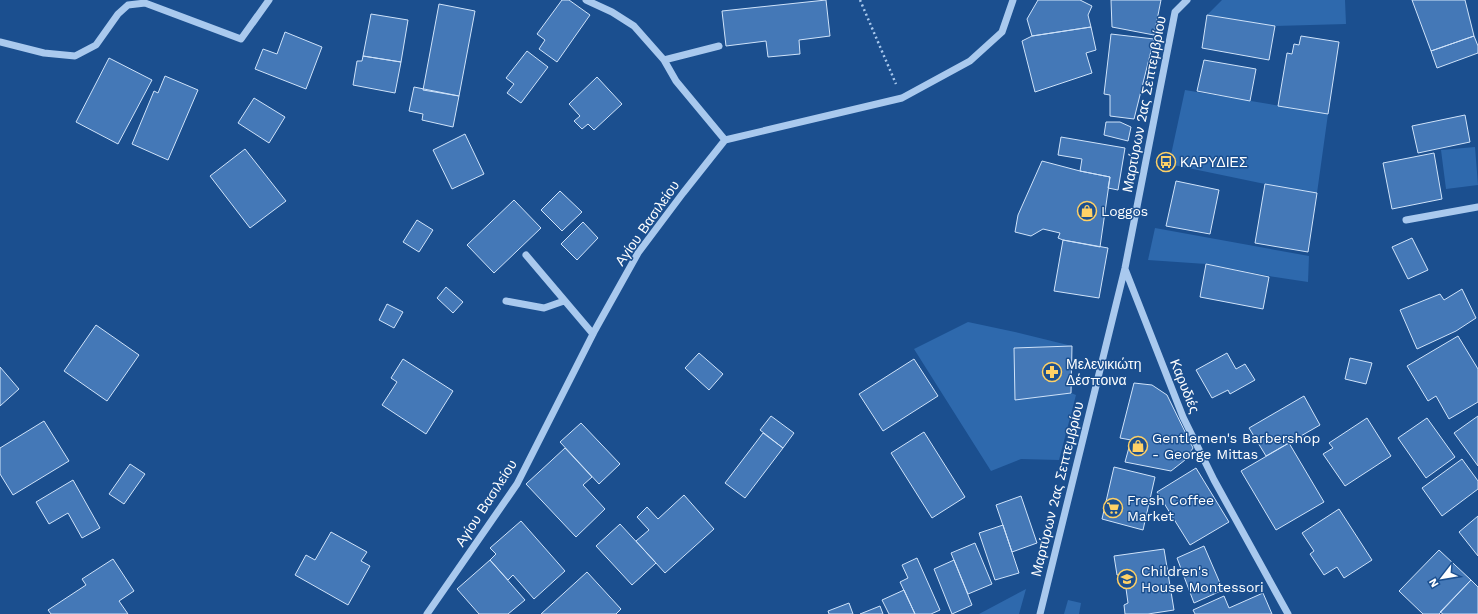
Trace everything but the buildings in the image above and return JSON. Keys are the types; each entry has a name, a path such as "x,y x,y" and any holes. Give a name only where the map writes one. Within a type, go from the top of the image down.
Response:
{"street":[{"path":"0,42 44,54 75,56 96,45 118,14 128,5 145,3 241,39 269,0"},
{"path":"586,0 612,12 634,26 664,60 676,81 724,140 902,98 970,61 1002,32 1014,0"},
{"path":"1175,12 1177,0"},
{"name":"Μαρτύρων 2ας Σεπτεμβρίου","path":"1040,614 1125,268 1175,12 1187,0"},
{"path":"664,60 719,46"},
{"name":"Αγίου Βασιλείου","path":"426,614 517,484 593,334 638,253 724,140"},
{"path":"1406,220 1478,207"},
{"path":"526,255 593,334"},
{"name":"Καρυδιές","path":"1125,268 1183,417 1214,480 1288,614"},
{"path":"506,300 544,308 564,301"}],"path":[{"path":"860,0 902,98"}],"shaded area":[{"path":"1222,0 1345,0 1346,24 1275,26 1207,15"},
{"path":"1185,90 1328,114 1317,193 1169,164"},
{"path":"1475,147 1478,185 1446,189 1441,150"},
{"path":"1155,228 1309,256 1308,282 1206,264 1148,260"},
{"path":"968,322 1072,346 1014,348 1016,400 1071,393 1076,395 1059,460 1021,459 991,471 914,349"},
{"path":"1026,589 1019,614 979,614"},
{"path":"1068,600 1081,603 1079,614 1064,614"}],"place":[{"name":"ΚΑΡΥΔΙΕΣ","path":"1166,162"},
{"name":"Loggos","path":"1087,211"},
{"name":"Μελενικιώτη Δέσποινα","path":"1052,372"},
{"name":"Gentlemen's Barbershop - George Mittas","path":"1138,446"},
{"name":"Fresh Coffee Market","path":"1113,508"},
{"name":"Children's House Montessori","path":"1127,579"}]}
